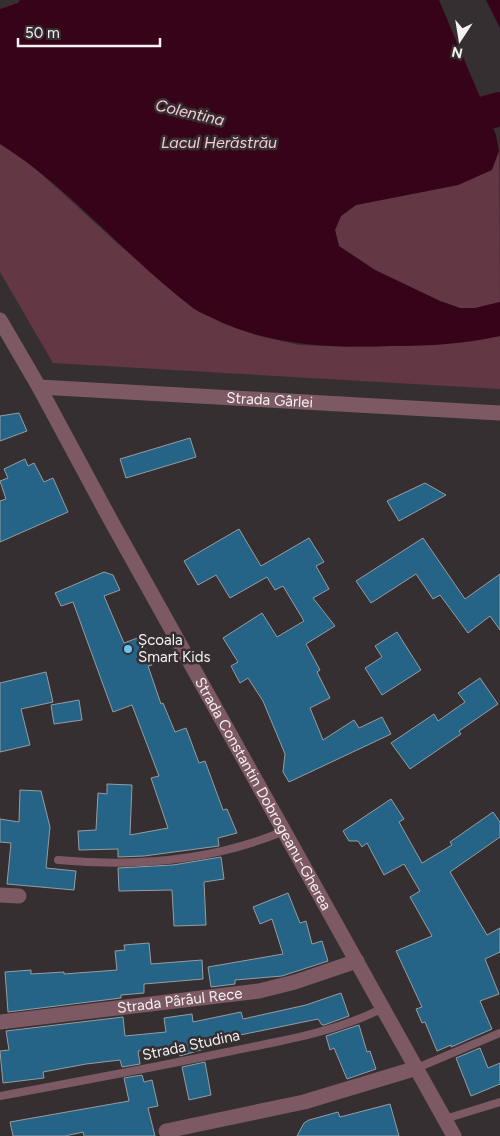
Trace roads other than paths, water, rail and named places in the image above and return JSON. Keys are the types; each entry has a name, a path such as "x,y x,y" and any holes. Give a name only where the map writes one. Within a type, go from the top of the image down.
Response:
{"street":[{"name":"Strada Constantin Dobrogeanu-Gherea","path":"0,320 39,386 454,1136"},
{"name":"Strada Gârlei","path":"39,386 500,413"},
{"path":"0,895 19,896"},
{"name":"Strada Pârâul Rece","path":"0,1022 259,990 295,982 357,961"},
{"path":"166,1131 304,1102 417,1068"}],"lane":[{"path":"58,860 100,864 173,859 208,853 284,831"},
{"name":"Strada Studina","path":"0,1096 115,1075 319,1033 362,1018 383,1008"},
{"path":"417,1068 500,1033"},
{"path":"445,1119 500,1102"}],"water":[{"name":"Lacul Herăstrău","path":"20,0 439,0 496,135 499,151 492,170 458,185 356,205 341,216 335,230 339,246 375,270 440,301 460,308 475,308 500,302 500,336 459,343 419,346 324,346 302,344 238,329 193,308 50,181 0,144 0,9 18,3"},
{"path":"486,0 500,0 500,28"}],"waterway":[{"name":"Colentina","path":"442,125 500,109"}],"place":[{"name":"Școala Smart Kids","path":"128,649"}]}
